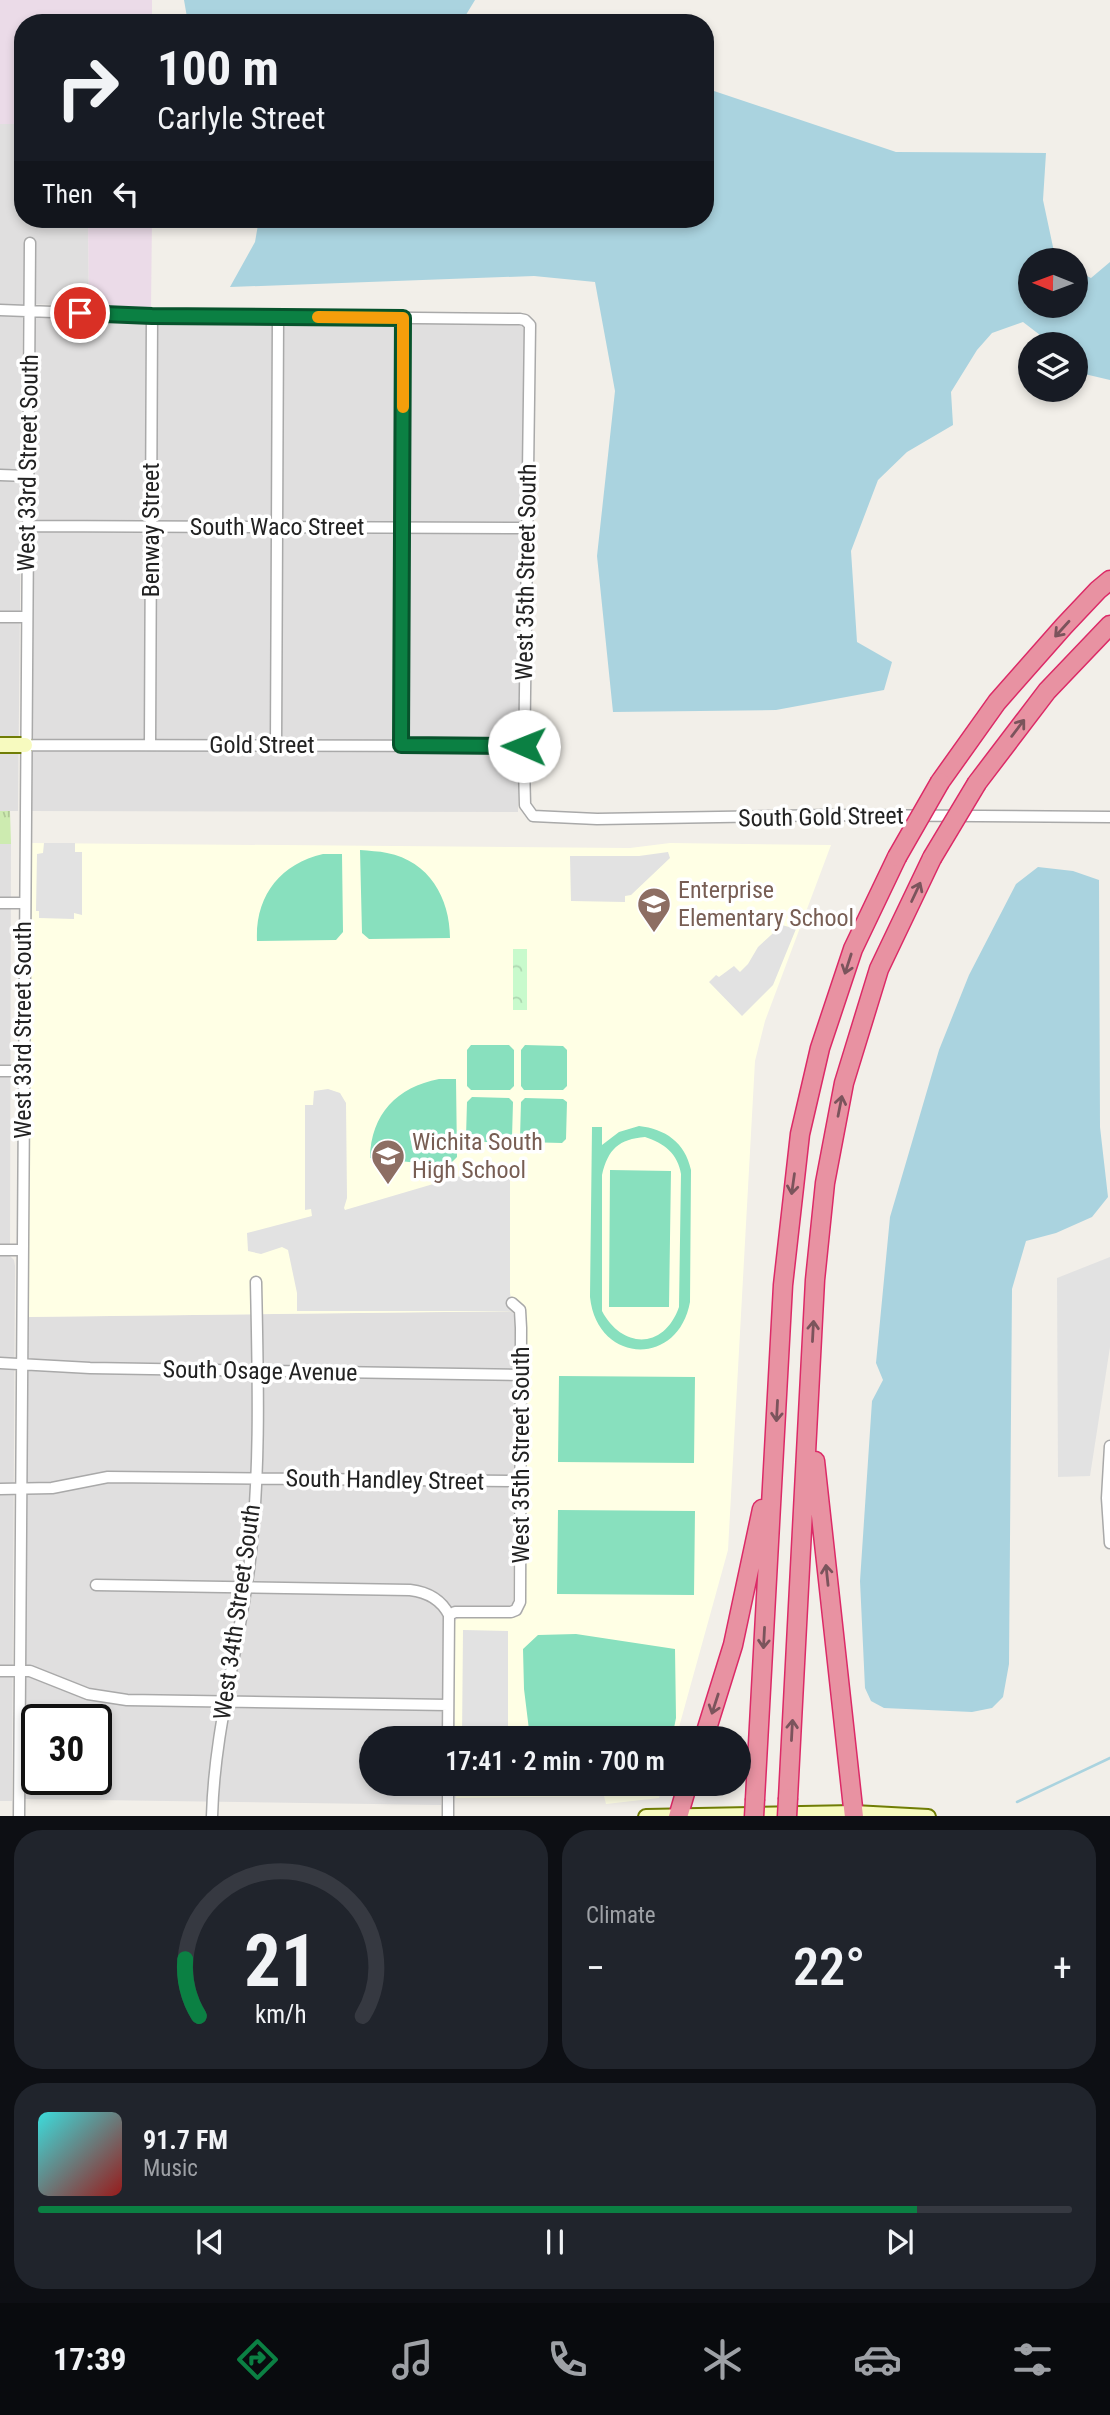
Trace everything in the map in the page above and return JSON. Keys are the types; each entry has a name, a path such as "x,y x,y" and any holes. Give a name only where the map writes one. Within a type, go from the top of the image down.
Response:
{"highway":[{"path":"755,1808 783,1285 800,1134 820,1048 853,949 897,858 940,782 997,702 1064,626 1110,580"},
{"path":"787,1816 815,1280 825,1183 844,1083 879,969 932,858 977,783 1047,691 1110,625"},
{"path":"809,1409 854,1815"},
{"path":"708,1726 733,1645 775,1447"},
{"path":"678,1816 684,1796"}],"street":[{"name":"West 33rd Street South","path":"19,1816 30,243"},
{"path":"0,310 152,316 403,318 401,745"},
{"name":"Benway Street","path":"150,745 152,316"},
{"path":"276,745 278,317"},
{"name":"West 35th Street South","path":"403,318 520,319 530,325 524,746 525,806 533,816"},
{"path":"0,475 28,476"},
{"name":"South Waco Street","path":"27,526 526,528"},
{"path":"0,617 26,617"},
{"name":"Gold Street","path":"0,745 524,746"},
{"name":"South Gold Street","path":"533,816 597,819 830,815 1110,817"},
{"path":"0,903 24,903"},
{"path":"0,1071 23,1071"},
{"path":"0,1250 22,1250"},
{"name":"West 34th Street South","path":"212,1816 214,1770 245,1587 255,1479 256,1282"},
{"name":"West 35th Street South","path":"449,1615 455,1612 511,1612 516,1610 520,1602 520,1310 512,1303"},
{"name":"South Osage Avenue","path":"0,1363 90,1368 521,1375"},
{"path":"1110,1446 1107,1498 1110,1543"},
{"name":"South Handley Street","path":"0,1489 52,1488 108,1477 520,1481"},
{"path":"96,1585 417,1591 438,1600 449,1615 448,1726"},
{"path":"0,1671 41,1674 79,1691 108,1698 448,1705"},
{"path":"448,1796 448,1816"},
{"path":"646,1816 928,1816"}],"shaded area":[{"path":"0,0 152,0 152,14 14,14 14,124 0,124"},
{"path":"14,123 14,228 88,228 89,306 23,304 18,811 0,811 0,124"},
{"path":"88,228 152,228 151,309 89,306"},
{"path":"44,315 192,322 518,323 523,326 518,812 30,811 34,321"},
{"name":"Wichita South High School","path":"30,843 630,848 670,843 831,845 765,1021 755,1061 728,1550 679,1726 455,1726 455,1621 459,1618 514,1618 522,1614 525,1604 526,1311 27,1317"},
{"path":"44,843 75,843 75,852 82,852 82,915 74,913 74,919 39,918 39,911 36,911 37,854 43,853"},
{"path":"0,844 11,844 10,1256 15,1266 12,1801 0,1801"},
{"path":"668,852 670,858 631,895 625,896 625,902 571,901 570,856 639,856"},
{"path":"782,925 796,929 773,985 742,1016 709,982 716,975 719,977 734,966 740,972 758,947"},
{"path":"328,1089 340,1093 346,1103 345,1210 491,1167 510,1167 512,1311 297,1311 297,1293 288,1250 282,1247 261,1254 248,1251 247,1233 312,1216 311,1209 305,1210 305,1105 313,1105 314,1091"},
{"path":"1110,1257 1110,1347 1090,1476 1058,1477 1057,1278"},
{"path":"512,1311 515,1317 513,1603 508,1607 452,1606 443,1625 442,1726 359,1726 359,1796 441,1796 441,1805 25,1799 25,1795 112,1795 112,1704 25,1704 27,1317"},
{"path":"463,1630 508,1631 508,1726 462,1726"},
{"path":"456,1796 604,1796 456,1798"},
{"path":"604,1796 660,1796 659,1798 606,1804"}],"green space":[{"path":"0,811 10,811 11,844 0,844"},
{"path":"360,850 402,857 425,873 441,896 446,909 450,938 369,939 362,933"},
{"path":"323,854 342,854 343,932 336,940 257,941 260,910 273,884 294,865"},
{"path":"513,949 527,949 527,1010 513,1010"},
{"path":"471,1045 509,1045 514,1050 514,1086 510,1090 471,1090 467,1086 467,1050"},
{"path":"525,1045 563,1046 567,1050 567,1086 563,1090 524,1090 521,1086 521,1050"},
{"path":"439,1079 456,1079 457,1157 448,1166 370,1158 375,1128 389,1105 411,1089"},
{"path":"472,1097 509,1098 513,1102 512,1138 509,1142 470,1142 466,1137 467,1102"},
{"path":"525,1098 563,1099 567,1102 566,1139 562,1143 524,1142 520,1138 521,1102"},
{"path":"639,1126 665,1134 679,1145 691,1170 690,1302 683,1323 670,1338 655,1347 638,1349 622,1345 607,1335 596,1319 590,1297 592,1127 602,1127 602,1145 619,1132","holes":["636,1138 652,1139 673,1155 681,1174 679,1307 663,1331 642,1339 631,1338 620,1332 610,1324 602,1311 602,1175 608,1158 616,1147"]},
{"path":"610,1170 671,1171 669,1307 609,1307"},
{"path":"559,1376 695,1377 694,1463 558,1462"},
{"path":"558,1510 695,1511 694,1595 557,1594"},
{"path":"576,1634 675,1649 674,1726 529,1726 523,1649 538,1635"}],"water":[{"path":"184,0 475,0 466,14 186,14"},
{"path":"714,91 896,152 1046,153 1043,200 1053,248 1018,248 1018,318 1088,318 1088,277 1091,278 1110,262 1110,380 1088,375 1088,332 1036,332 1023,322 992,333 977,350 951,392 953,425 907,452 878,480 851,551 857,642 892,662 884,690 776,710 613,712 597,556 615,391 595,282 534,276 230,287 255,242 257,228 714,228"},
{"path":"1038,867 1073,871 1099,880 1100,1127 1108,1197 1092,1217 1056,1233 1026,1241 1012,1289 1009,1664 1003,1697 992,1708 972,1712 884,1708 871,1701 865,1688 860,1581 872,1401 883,1380 876,1363 890,1217 939,1050 969,975 1016,884"}],"waterway":[{"path":"1017,1802 1110,1758"}],"slow traffic":[{"path":"318,317 403,318 403,407"}],"place":[{"name":"Enterprise Elementary School","path":"654,934"},
{"name":"Wichita South High School","path":"388,1186"}],"route":[{"path":"80,313 403,318 401,745 524,746"}]}
